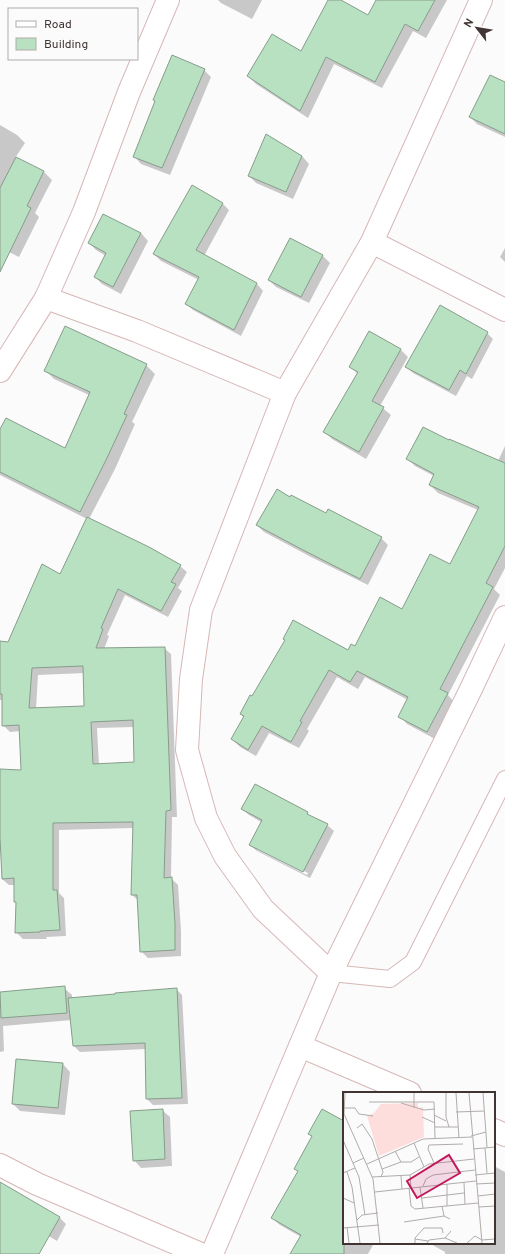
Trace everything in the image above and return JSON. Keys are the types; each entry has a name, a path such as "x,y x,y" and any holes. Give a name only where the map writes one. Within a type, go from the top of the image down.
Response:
{"street":[{"path":"0,371 46,298 84,212 129,92 168,0"},
{"path":"330,973 263,909 225,856 206,818 187,750 191,679 201,610 285,393 372,242 481,0"},
{"path":"372,242 505,310"},
{"path":"46,298 137,331 285,393"},
{"path":"212,1254 330,973 471,690 505,617"},
{"path":"300,1046 408,1092"},
{"path":"495,1130 505,1135"},
{"path":"0,1165 37,1184 201,1254"}],"lane":[{"path":"330,973 390,979 413,962 505,779"}],"building":[{"path":"328,0 341,0 368,15 376,0 435,0 418,31 405,24 375,82 326,57 300,111 247,76 272,34 301,51"},
{"path":"172,55 205,69 162,168 133,157 155,101 153,100"},
{"path":"490,75 505,82 505,134 469,117"},
{"path":"266,134 302,156 286,192 248,176"},
{"path":"16,157 44,171 27,206 31,208 0,272 0,188"},
{"path":"192,185 223,203 196,250 257,283 234,330 185,304 199,277 153,254"},
{"path":"103,214 141,233 113,287 94,277 106,253 88,243"},
{"path":"290,238 323,255 301,297 268,280"},
{"path":"440,305 488,332 466,374 460,370 449,390 405,367"},
{"path":"65,326 147,364 124,414 127,415 80,512 0,472 0,429 6,418 65,448 90,392 44,371"},
{"path":"369,331 401,349 372,401 384,407 359,452 323,432 358,372 349,367"},
{"path":"423,427 449,440 505,463 505,546 486,583 493,587 440,689 448,693 427,732 398,717 408,697 357,671 350,682 329,670 300,721 302,722 291,742 262,726 248,750 231,739 244,716 240,714 250,695 252,696 285,640 283,639 293,620 348,650 351,644 355,646 380,597 402,609 430,554 450,564 479,507 429,485 434,474 406,459"},
{"path":"277,489 290,497 291,495 326,513 328,509 382,537 360,579 256,525"},
{"path":"87,517 149,547 181,565 171,582 176,584 161,611 118,589 101,628 103,629 96,648 165,647 171,810 166,811 164,878 172,877 175,950 140,952 137,895 131,895 133,822 53,823 53,890 57,890 60,930 15,933 16,902 14,902 14,878 2,879 0,838 0,769 21,770 19,725 2,726 2,694 0,694 0,641 8,642 42,564 60,574","holes":["83,666 84,706 29,708 32,668","133,720 134,762 93,764 91,722"]},
{"path":"255,784 308,812 307,814 328,824 303,872 249,845 262,820 241,809"},
{"path":"65,986 67,1013 1,1018 0,992"},
{"path":"177,988 182,1098 146,1099 145,1043 73,1046 68,998"},
{"path":"16,1059 63,1063 58,1108 12,1104"},
{"path":"163,1109 165,1159 133,1161 130,1111"},
{"path":"322,1109 343,1120 344,1254 290,1254 301,1235 271,1218 298,1171 294,1169 312,1136 308,1134"},
{"path":"0,1182 60,1217 39,1254 0,1254"}]}
